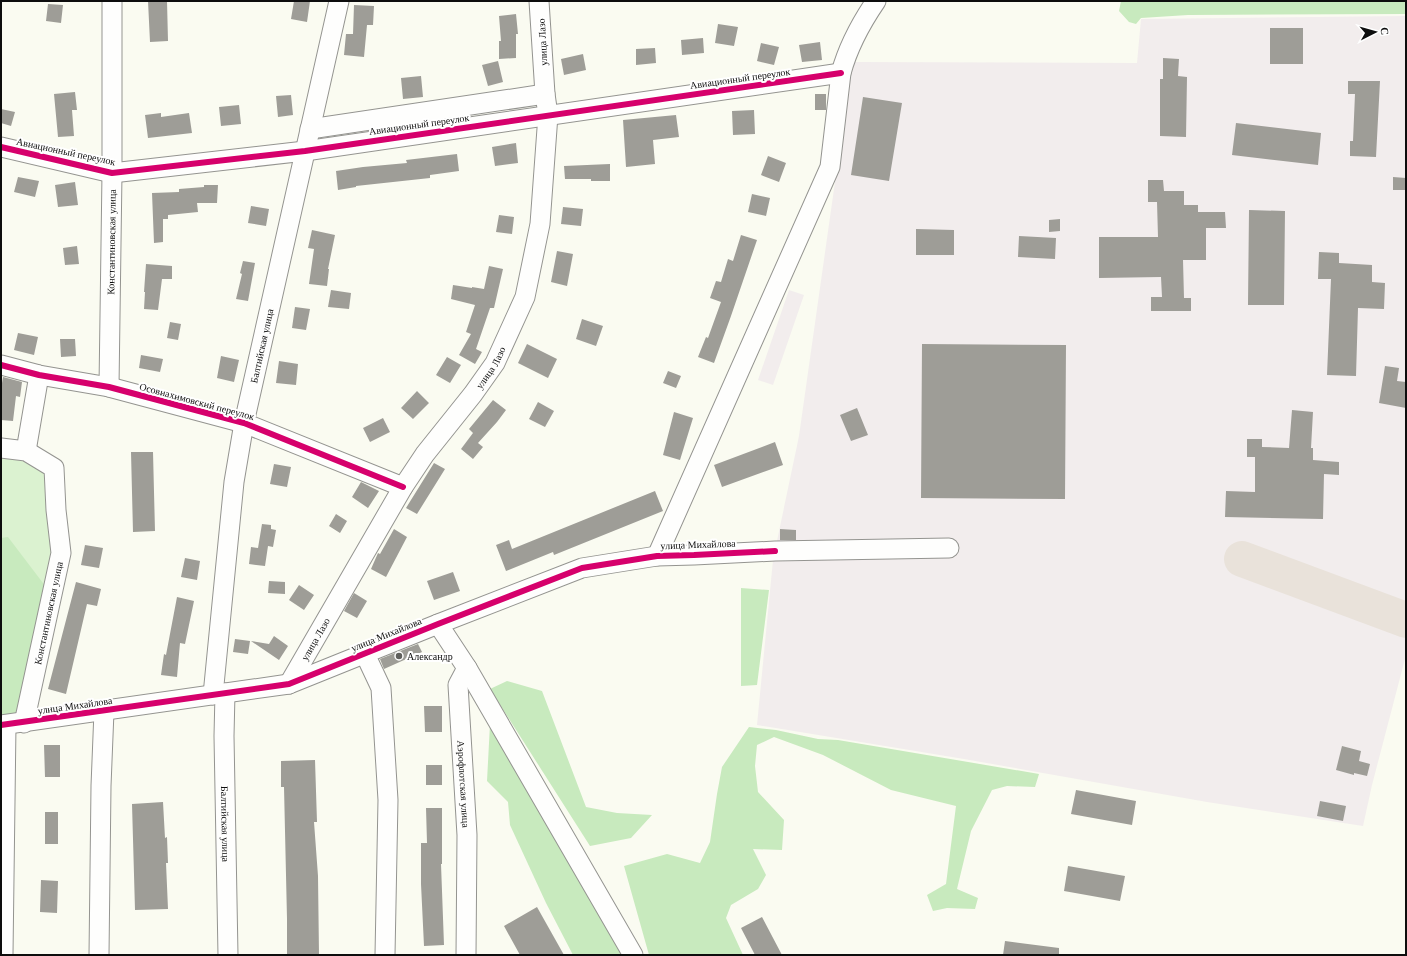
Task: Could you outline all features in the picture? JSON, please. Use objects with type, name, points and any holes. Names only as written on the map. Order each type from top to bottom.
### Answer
[{"type":"street","name":"Константиновская улица","points":[[109,387],[112,173],[112,1]]},
{"type":"street","name":"Балтийская улица","points":[[228,955],[224,736],[219,694],[234,482],[244,422],[339,1]]},
{"type":"street","name":"улица Лазо","points":[[289,684],[403,486],[425,454],[474,394],[495,363],[525,297],[540,224],[548,115],[544,94],[539,1]]},
{"type":"street","points":[[657,556],[830,167],[841,73],[845,59],[861,25],[876,1]]},
{"type":"street","name":"Авиационный переулок","points":[[1,147],[112,173],[305,151],[841,73]]},
{"type":"street","name":"Авиационный переулок","points":[[310,129],[544,94]]},
{"type":"street","name":"Осовиахимовский переулок","points":[[1,365],[39,375],[109,387],[244,422],[403,486]]},
{"type":"street","points":[[1,448],[26,450],[39,375]]},
{"type":"street","name":"Константиновская улица","points":[[3,955],[10,724],[60,553],[54,468],[26,450]]},
{"type":"street","name":"улица Михайлова","points":[[10,724],[289,684],[582,568],[657,556],[694,556],[774,551],[949,548]]},
{"type":"street","points":[[438,624],[467,668],[633,955]]},
{"type":"street","points":[[365,654],[381,688],[382,696],[388,800],[385,955]]},
{"type":"street","name":"Аэрофлотская улица","points":[[466,955],[467,834],[458,685],[467,668]]},
{"type":"street","points":[[99,955],[101,786],[104,711]]},
{"type":"shaded area","points":[[1406,16],[1406,655],[1372,785],[1363,826],[1207,802],[964,759],[757,725],[773,560],[799,436],[852,62],[1137,63],[1141,19]]},
{"type":"shaded area","points":[[789,290],[804,295],[773,385],[758,380]]},
{"type":"green space","points":[[1121,1],[1406,1],[1406,14],[1188,15],[1141,18],[1136,24],[1129,22],[1119,11]]},
{"type":"green space","points":[[1,456],[26,458],[46,471],[53,553],[19,715],[1,716]]},
{"type":"green space","points":[[8,537],[46,587],[19,715],[1,716],[1,538]]},
{"type":"green space","points":[[741,588],[769,590],[757,685],[741,686]]},
{"type":"green space","points":[[507,681],[542,691],[586,807],[617,813],[652,815],[631,838],[590,846],[490,689]]},
{"type":"green space","points":[[490,724],[633,955],[573,955],[546,903],[510,825],[508,802],[487,781]]},
{"type":"green space","points":[[749,727],[776,730],[818,739],[838,740],[1039,774],[1035,787],[1007,786],[992,790],[971,831],[957,889],[978,898],[975,909],[947,908],[933,911],[927,895],[946,884],[956,806],[891,790],[823,755],[774,737],[757,745],[755,766],[758,792],[784,820],[782,850],[753,849],[766,875],[758,889],[731,905],[726,918],[743,955],[649,955],[624,866],[667,854],[700,863],[710,842],[722,767]]},
{"type":"building","points":[[148,1],[167,1],[168,41],[150,42]]},
{"type":"building","points":[[294,1],[310,1],[307,22],[291,19]]},
{"type":"building","points":[[48,4],[63,5],[61,23],[46,21]]},
{"type":"building","points":[[354,5],[374,6],[373,25],[367,25],[364,57],[344,55],[346,34],[353,34]]},
{"type":"building","points":[[516,14],[518,34],[516,34],[516,58],[499,59],[499,41],[501,41],[499,16]]},
{"type":"building","points":[[718,24],[738,27],[734,46],[715,43]]},
{"type":"building","points":[[1270,28],[1303,28],[1303,64],[1270,64]]},
{"type":"building","points":[[703,38],[704,53],[682,55],[681,40]]},
{"type":"building","points":[[820,42],[822,60],[802,62],[799,45]]},
{"type":"building","points":[[761,43],[779,47],[774,65],[757,61]]},
{"type":"building","points":[[655,48],[656,63],[636,65],[636,49]]},
{"type":"building","points":[[583,54],[586,70],[564,75],[561,59]]},
{"type":"building","points":[[1163,58],[1179,59],[1178,76],[1187,77],[1186,137],[1160,136],[1160,79],[1163,79]]},
{"type":"building","points":[[498,61],[503,82],[488,86],[482,65]]},
{"type":"building","points":[[421,76],[423,97],[403,99],[401,78]]},
{"type":"building","points":[[1348,81],[1380,81],[1376,157],[1350,156],[1350,141],[1353,141],[1355,94],[1348,94]]},
{"type":"building","points":[[75,92],[77,110],[72,110],[74,136],[58,137],[54,94]]},
{"type":"building","points":[[815,94],[826,94],[826,110],[815,110]]},
{"type":"building","points":[[291,95],[293,115],[278,117],[276,96]]},
{"type":"building","points":[[863,97],[902,103],[889,181],[851,175]]},
{"type":"building","points":[[239,105],[241,124],[221,126],[219,107]]},
{"type":"building","points":[[1,109],[15,112],[11,126],[1,123]]},
{"type":"building","points":[[754,110],[755,134],[733,135],[732,111]]},
{"type":"building","points":[[161,113],[161,117],[189,113],[192,133],[148,138],[145,115]]},
{"type":"building","points":[[676,115],[679,137],[653,140],[655,164],[626,167],[623,120]]},
{"type":"building","points":[[1236,123],[1321,133],[1318,165],[1232,155]]},
{"type":"building","points":[[516,143],[518,163],[495,166],[492,147]]},
{"type":"building","points":[[457,154],[459,171],[430,175],[430,178],[356,186],[338,190],[336,171],[407,163],[406,160]]},
{"type":"building","points":[[768,156],[786,163],[779,182],[761,175]]},
{"type":"building","points":[[610,164],[610,181],[565,179],[564,166]]},
{"type":"building","points":[[18,177],[39,181],[35,197],[14,192]]},
{"type":"building","points":[[1393,177],[1406,178],[1406,190],[1393,190]]},
{"type":"building","points":[[1148,180],[1163,180],[1164,191],[1184,191],[1184,205],[1198,205],[1198,212],[1225,212],[1226,228],[1206,228],[1206,260],[1183,260],[1184,298],[1191,298],[1191,311],[1151,311],[1151,297],[1162,297],[1161,277],[1099,278],[1099,237],[1158,237],[1157,202],[1148,202]]},
{"type":"building","points":[[75,182],[78,205],[58,207],[55,185]]},
{"type":"building","points":[[204,185],[218,185],[217,203],[197,203],[198,212],[168,215],[168,219],[163,219],[163,242],[154,243],[152,193],[179,192],[179,189],[204,187]]},
{"type":"building","points":[[752,194],[770,198],[766,216],[748,212]]},
{"type":"building","points":[[251,206],[269,209],[266,226],[248,223]]},
{"type":"building","points":[[563,207],[583,209],[581,226],[561,224]]},
{"type":"building","points":[[1249,210],[1285,211],[1284,305],[1248,305]]},
{"type":"building","points":[[499,215],[514,217],[512,234],[496,232]]},
{"type":"building","points":[[1060,219],[1060,231],[1049,232],[1049,220]]},
{"type":"building","points":[[916,229],[954,230],[954,255],[916,255]]},
{"type":"building","points":[[312,230],[335,235],[328,269],[327,286],[309,284],[314,249],[308,248]]},
{"type":"building","points":[[741,235],[757,240],[714,363],[698,357],[706,337],[708,338],[721,302],[710,298],[716,281],[721,282],[728,259],[733,261]]},
{"type":"building","points":[[1019,236],[1056,238],[1055,259],[1018,257]]},
{"type":"building","points":[[77,246],[79,264],[65,265],[63,248]]},
{"type":"building","points":[[557,251],[573,254],[567,286],[551,282]]},
{"type":"building","points":[[1319,252],[1339,253],[1339,263],[1372,265],[1372,282],[1385,283],[1384,309],[1358,308],[1356,376],[1327,375],[1331,279],[1318,279]]},
{"type":"building","points":[[243,261],[255,263],[248,301],[236,299],[242,274],[240,273]]},
{"type":"building","points":[[146,264],[172,266],[172,279],[162,279],[158,310],[144,309]]},
{"type":"building","points":[[489,266],[503,269],[494,308],[490,308],[476,349],[482,352],[475,364],[459,355],[471,334],[466,332],[475,305],[451,299],[453,285],[484,289]]},
{"type":"building","points":[[331,290],[351,293],[349,309],[328,307]]},
{"type":"building","points":[[295,307],[310,309],[306,330],[292,328]]},
{"type":"building","points":[[582,319],[603,326],[596,346],[576,339]]},
{"type":"building","points":[[170,322],[181,324],[178,340],[167,338]]},
{"type":"building","points":[[18,333],[38,337],[34,355],[14,350]]},
{"type":"building","points":[[60,339],[75,339],[76,356],[61,357]]},
{"type":"building","points":[[527,344],[557,359],[548,378],[518,363]]},
{"type":"building","points":[[922,344],[1066,345],[1065,499],[921,498]]},
{"type":"building","points":[[141,355],[163,359],[160,372],[139,368]]},
{"type":"building","points":[[221,356],[239,360],[234,382],[217,378]]},
{"type":"building","points":[[447,357],[461,365],[450,383],[436,375]]},
{"type":"building","points":[[279,361],[298,364],[296,385],[276,383]]},
{"type":"building","points":[[1385,366],[1399,368],[1397,381],[1406,382],[1406,408],[1379,403]]},
{"type":"building","points":[[668,371],[681,376],[676,388],[663,383]]},
{"type":"building","points":[[3,377],[22,382],[20,397],[16,396],[13,421],[1,420],[1,389]]},
{"type":"building","points":[[417,391],[429,403],[413,419],[401,408]]},
{"type":"building","points":[[493,400],[506,410],[478,443],[483,447],[473,459],[461,449],[473,433],[469,429]]},
{"type":"building","points":[[538,402],[554,411],[545,427],[529,419]]},
{"type":"building","points":[[857,408],[868,435],[851,441],[840,415]]},
{"type":"building","points":[[1292,410],[1313,412],[1311,448],[1313,448],[1313,460],[1339,462],[1339,475],[1324,474],[1323,519],[1225,517],[1226,491],[1255,492],[1255,457],[1247,457],[1247,439],[1262,439],[1262,447],[1289,448]]},
{"type":"building","points":[[674,412],[693,418],[680,460],[663,455]]},
{"type":"building","points":[[383,418],[390,432],[370,442],[363,428]]},
{"type":"building","points":[[775,442],[783,465],[722,487],[714,465]]},
{"type":"building","points":[[131,452],[153,452],[155,531],[133,532]]},
{"type":"building","points":[[434,463],[445,469],[417,514],[406,508]]},
{"type":"building","points":[[274,464],[291,467],[287,487],[270,484]]},
{"type":"building","points":[[361,482],[379,491],[368,508],[352,497]]},
{"type":"building","points":[[655,491],[663,511],[554,555],[553,552],[506,571],[496,545],[509,540],[512,549]]},
{"type":"building","points":[[336,514],[347,521],[340,533],[329,526]]},
{"type":"building","points":[[262,524],[271,525],[271,529],[276,530],[273,547],[268,546],[265,566],[249,564],[251,547],[258,548]]},
{"type":"building","points":[[394,529],[407,537],[386,577],[371,569],[378,553],[380,554]]},
{"type":"building","points":[[780,529],[796,530],[796,540],[780,540]]},
{"type":"building","points":[[85,545],[103,548],[99,568],[81,565]]},
{"type":"building","points":[[185,558],[200,561],[197,580],[181,577]]},
{"type":"building","points":[[453,572],[460,591],[434,600],[427,581]]},
{"type":"building","points":[[269,581],[285,582],[285,594],[268,593]]},
{"type":"building","points":[[76,582],[101,589],[97,606],[87,604],[66,694],[48,689]]},
{"type":"building","points":[[299,585],[314,595],[304,610],[289,600]]},
{"type":"building","points":[[354,593],[367,601],[357,618],[344,611]]},
{"type":"building","points":[[177,597],[194,601],[185,644],[180,643],[177,677],[161,675],[164,654],[166,655]]},
{"type":"building","points":[[274,636],[288,646],[279,660],[251,641],[269,644]]},
{"type":"building","points":[[235,639],[250,641],[248,654],[233,652]]},
{"type":"building","name":"Александр","points":[[418,644],[422,652],[384,669],[380,659]]},
{"type":"building","points":[[424,706],[442,706],[442,732],[425,732]]},
{"type":"building","points":[[44,745],[60,745],[60,777],[45,777]]},
{"type":"building","points":[[1342,746],[1361,751],[1359,761],[1370,764],[1367,776],[1354,773],[1354,775],[1336,770]]},
{"type":"building","points":[[315,760],[317,822],[314,822],[318,876],[319,955],[287,955],[284,787],[281,787],[281,761]]},
{"type":"building","points":[[426,765],[442,765],[442,785],[426,785]]},
{"type":"building","points":[[1076,790],[1136,801],[1132,825],[1071,814]]},
{"type":"building","points":[[1320,801],[1346,806],[1343,821],[1317,816]]},
{"type":"building","points":[[163,802],[165,838],[167,837],[168,863],[166,863],[168,909],[135,910],[132,804]]},
{"type":"building","points":[[426,808],[442,808],[441,864],[444,945],[424,946],[421,843],[427,843]]},
{"type":"building","points":[[45,812],[58,812],[58,844],[45,844]]},
{"type":"building","points":[[1068,866],[1125,876],[1120,901],[1064,891]]},
{"type":"building","points":[[41,880],[58,881],[57,913],[40,912]]},
{"type":"building","points":[[537,907],[564,955],[520,955],[504,926]]},
{"type":"building","points":[[762,917],[782,955],[755,955],[741,928]]},
{"type":"building","points":[[1005,941],[1059,948],[1059,955],[1003,955]]},
{"type":"taxiway","points":[[1242,559],[1406,620]]},
{"type":"cycle path","points":[[1,147],[112,173],[305,151],[841,73]]},
{"type":"cycle path","points":[[1,365],[39,375],[109,387],[244,423],[403,487]]},
{"type":"cycle path","points":[[1,725],[289,684],[582,568],[657,556],[775,551]]},
{"type":"place","name":"Александр","points":[[399,656]]}]
